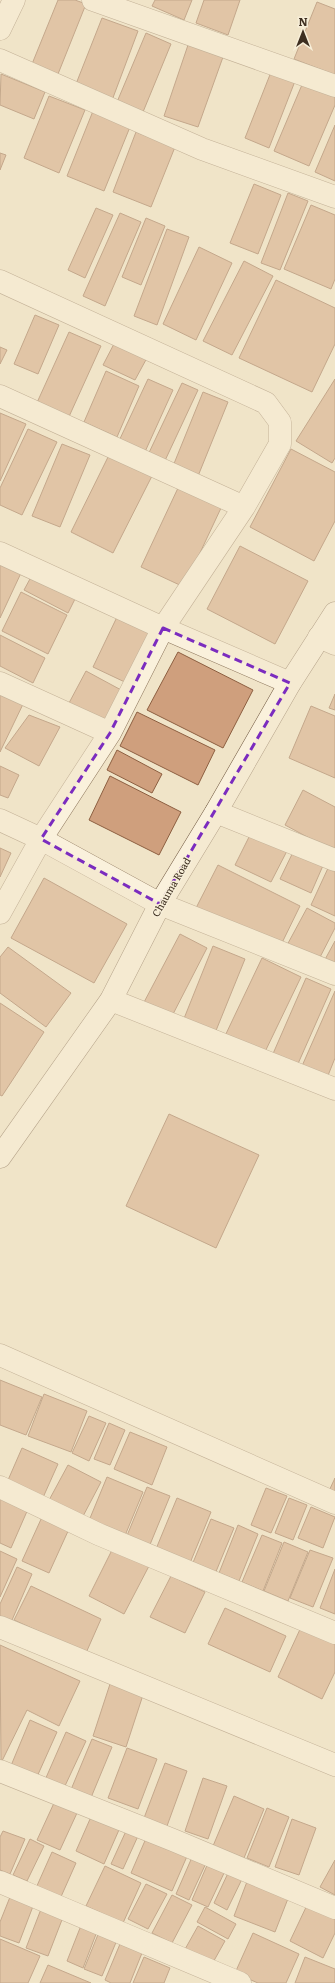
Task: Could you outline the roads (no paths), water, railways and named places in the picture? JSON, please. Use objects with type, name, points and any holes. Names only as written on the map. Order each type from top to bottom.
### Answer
[{"type":"street","points":[[0,29],[14,0]]},
{"type":"street","points":[[93,0],[335,86]]},
{"type":"street","points":[[0,60],[202,149],[335,197]]},
{"type":"street","points":[[0,280],[266,403],[280,422],[280,444],[244,507],[163,628],[110,733],[41,839],[0,913]]},
{"type":"street","points":[[0,396],[244,507]]},
{"type":"street","points":[[0,553],[163,628],[290,683]]},
{"type":"street","name":"Chauma Road","points":[[0,1157],[111,1000],[160,904],[216,812],[290,683],[327,641],[335,613]]},
{"type":"street","points":[[0,683],[110,733]]},
{"type":"street","points":[[216,812],[335,860]]},
{"type":"street","points":[[0,820],[41,839],[160,904],[335,974]]},
{"type":"street","points":[[111,1000],[335,1089]]},
{"type":"street","points":[[0,1355],[335,1503]]},
{"type":"street","points":[[0,1487],[98,1534],[335,1633]]},
{"type":"street","points":[[0,1626],[335,1765]]},
{"type":"street","points":[[0,1771],[173,1840],[335,1908]]},
{"type":"street","points":[[0,1882],[240,1983]]}]
